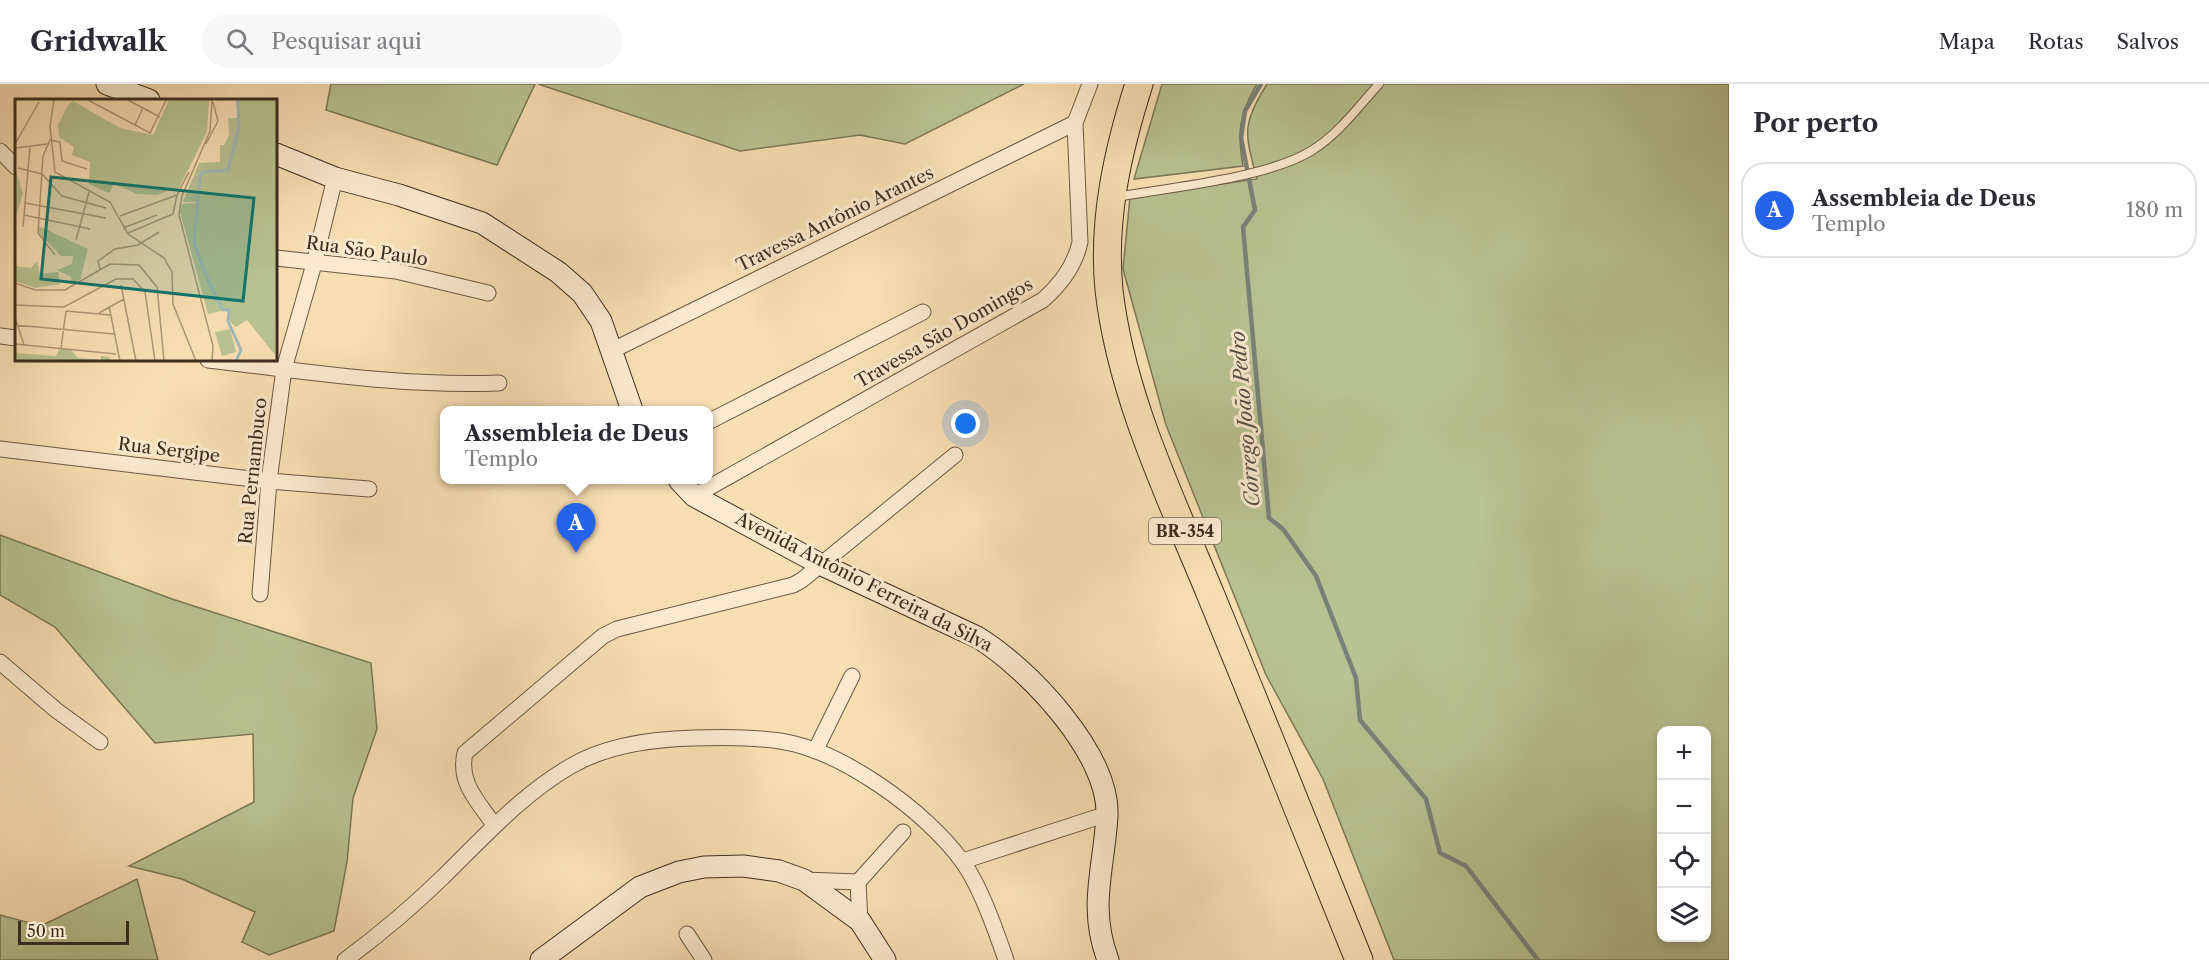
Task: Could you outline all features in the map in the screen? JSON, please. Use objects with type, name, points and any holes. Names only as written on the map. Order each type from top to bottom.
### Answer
[{"type":"highway","name":"BR-354","points":[[1138,84],[1125,129],[1111,197],[1108,238],[1109,290],[1123,360],[1151,449],[1359,960]]},
{"type":"street","points":[[107,84],[146,99]]},
{"type":"street","name":"Travessa São Domingos","points":[[694,496],[1043,300],[1059,286],[1077,256],[1080,242],[1075,123],[1089,84]]},
{"type":"street","name":"Travessa Antônio Arantes","points":[[612,351],[1075,123]]},
{"type":"street","points":[[0,151],[15,166]]},
{"type":"street","points":[[278,155],[335,178],[443,208],[482,223],[558,272],[582,293],[601,321],[630,406]]},
{"type":"street","name":"Rua Pernambuco","points":[[260,594],[269,481],[284,369],[314,264],[335,178]]},
{"type":"street","name":"Rua São Paulo","points":[[278,258],[314,264],[396,271],[488,294]]},
{"type":"street","points":[[713,419],[923,312]]},
{"type":"street","points":[[0,336],[15,338]]},
{"type":"street","points":[[225,362],[443,385],[499,383]]},
{"type":"street","name":"Rua Sergipe","points":[[0,449],[269,481],[369,489]]},
{"type":"street","points":[[494,825],[465,782],[461,767],[465,753],[603,636],[617,629],[780,590],[802,580],[955,455]]},
{"type":"street","name":"Avenida Antônio Ferreira da Silva","points":[[683,484],[694,496],[820,564],[977,637],[1008,658],[1049,700],[1087,748],[1101,780],[1107,814],[1096,897],[1097,921],[1108,960]]},
{"type":"street","points":[[0,662],[56,711],[100,742]]},
{"type":"street","points":[[815,751],[852,676]]},
{"type":"street","points":[[345,960],[384,931],[442,878],[494,825],[572,765],[601,753],[631,745],[667,739],[720,737],[781,741],[815,751],[885,788],[925,821],[963,861],[992,921],[1006,960]]},
{"type":"street","points":[[963,861],[1107,814]]},
{"type":"street","points":[[860,921],[858,882],[903,832]]},
{"type":"street","points":[[541,960],[640,887],[679,872],[705,867],[743,866],[779,871],[804,880],[860,921],[885,960]]},
{"type":"street","points":[[804,880],[858,882]]},
{"type":"street","points":[[687,934],[705,960]]},
{"type":"lane","points":[[1111,197],[1222,179],[1274,166],[1310,152],[1339,131],[1379,84]]},
{"type":"green space","points":[[331,84],[535,84],[497,165],[326,110]]},
{"type":"green space","points":[[538,84],[1024,84],[905,144],[860,135],[740,151]]},
{"type":"green space","points":[[1162,84],[1257,84],[1246,105],[1241,124],[1240,143],[1243,166],[1134,179]]},
{"type":"green space","points":[[1267,84],[1729,84],[1729,960],[1394,960],[1323,779],[1266,675],[1166,425],[1123,269],[1130,197],[1257,179],[1248,140],[1249,120]]},
{"type":"green space","points":[[0,535],[172,599],[371,663],[377,729],[353,798],[347,862],[334,931],[269,955],[242,942],[255,912],[182,879],[129,866],[254,802],[253,734],[155,743],[55,627],[0,595]]},
{"type":"green space","points":[[137,879],[158,960],[0,960],[0,915],[41,926]]},
{"type":"waterway","name":"Córrego João Pedro","points":[[1261,84],[1245,111],[1241,138],[1255,210],[1243,227],[1269,518],[1283,529],[1316,576],[1356,678],[1360,720],[1426,799],[1440,853],[1466,866],[1538,960]]},
{"type":"place","name":"Assembleia de Deus","points":[[576,553]]}]
